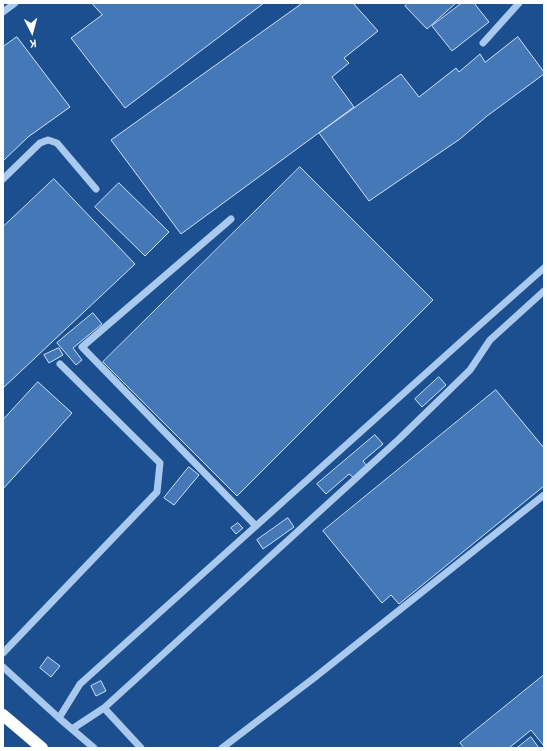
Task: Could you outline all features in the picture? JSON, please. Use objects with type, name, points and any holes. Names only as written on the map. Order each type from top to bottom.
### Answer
[{"type":"highway","points":[[3,715],[42,748]]},
{"type":"street","points":[[483,43],[519,3]]},
{"type":"street","points":[[3,12],[11,4]]},
{"type":"street","points":[[3,179],[40,143],[48,140],[57,143],[96,189]]},
{"type":"street","points":[[230,219],[82,347],[256,526]]},
{"type":"street","points":[[59,718],[80,684],[544,268]]},
{"type":"street","points":[[72,729],[104,708],[399,439],[470,370],[490,340],[544,291]]},
{"type":"street","points":[[3,653],[157,492],[160,463],[60,364]]},
{"type":"street","points":[[222,748],[314,678],[544,495]]},
{"type":"street","points":[[3,668],[94,748]]},
{"type":"street","points":[[104,708],[141,748]]},
{"type":"building","points":[[92,3],[264,3],[125,108],[71,38],[102,15]]},
{"type":"building","points":[[300,3],[353,3],[378,31],[344,58],[349,63],[332,77],[354,107],[181,234],[111,140],[301,4]]},
{"type":"building","points":[[408,3],[456,3],[427,29],[405,6]]},
{"type":"building","points":[[462,3],[474,3],[489,22],[452,51],[432,26]]},
{"type":"building","points":[[17,37],[70,107],[28,137],[3,161],[3,47]]},
{"type":"building","points":[[518,37],[544,74],[487,116],[460,139],[369,201],[319,133],[401,74],[419,97],[456,68],[459,72],[480,54],[485,62]]},
{"type":"building","points":[[300,167],[433,300],[237,496],[103,362]]},
{"type":"building","points":[[54,179],[135,264],[3,388],[3,227]]},
{"type":"building","points":[[119,183],[169,232],[145,256],[95,207]]},
{"type":"building","points":[[93,313],[102,324],[73,348],[82,360],[76,365],[57,343]]},
{"type":"building","points":[[59,348],[63,355],[49,363],[44,355]]},
{"type":"building","points":[[439,377],[446,385],[422,407],[415,399]]},
{"type":"building","points":[[38,382],[72,413],[3,489],[3,420]]},
{"type":"building","points":[[496,390],[544,448],[544,486],[399,604],[391,595],[382,603],[323,531]]},
{"type":"building","points":[[375,435],[383,444],[363,461],[367,466],[354,478],[349,474],[326,494],[317,484]]},
{"type":"building","points":[[189,467],[199,475],[174,505],[164,498]]},
{"type":"building","points":[[288,518],[294,527],[263,549],[257,540]]},
{"type":"building","points":[[238,523],[243,528],[236,534],[231,528]]},
{"type":"building","points":[[48,657],[60,666],[51,677],[40,668]]},
{"type":"building","points":[[544,675],[544,746],[531,730],[509,748],[464,748],[460,743]]},
{"type":"building","points":[[101,681],[106,691],[96,696],[91,686]]},
{"type":"building","points":[[531,737],[539,748],[517,748]]}]
